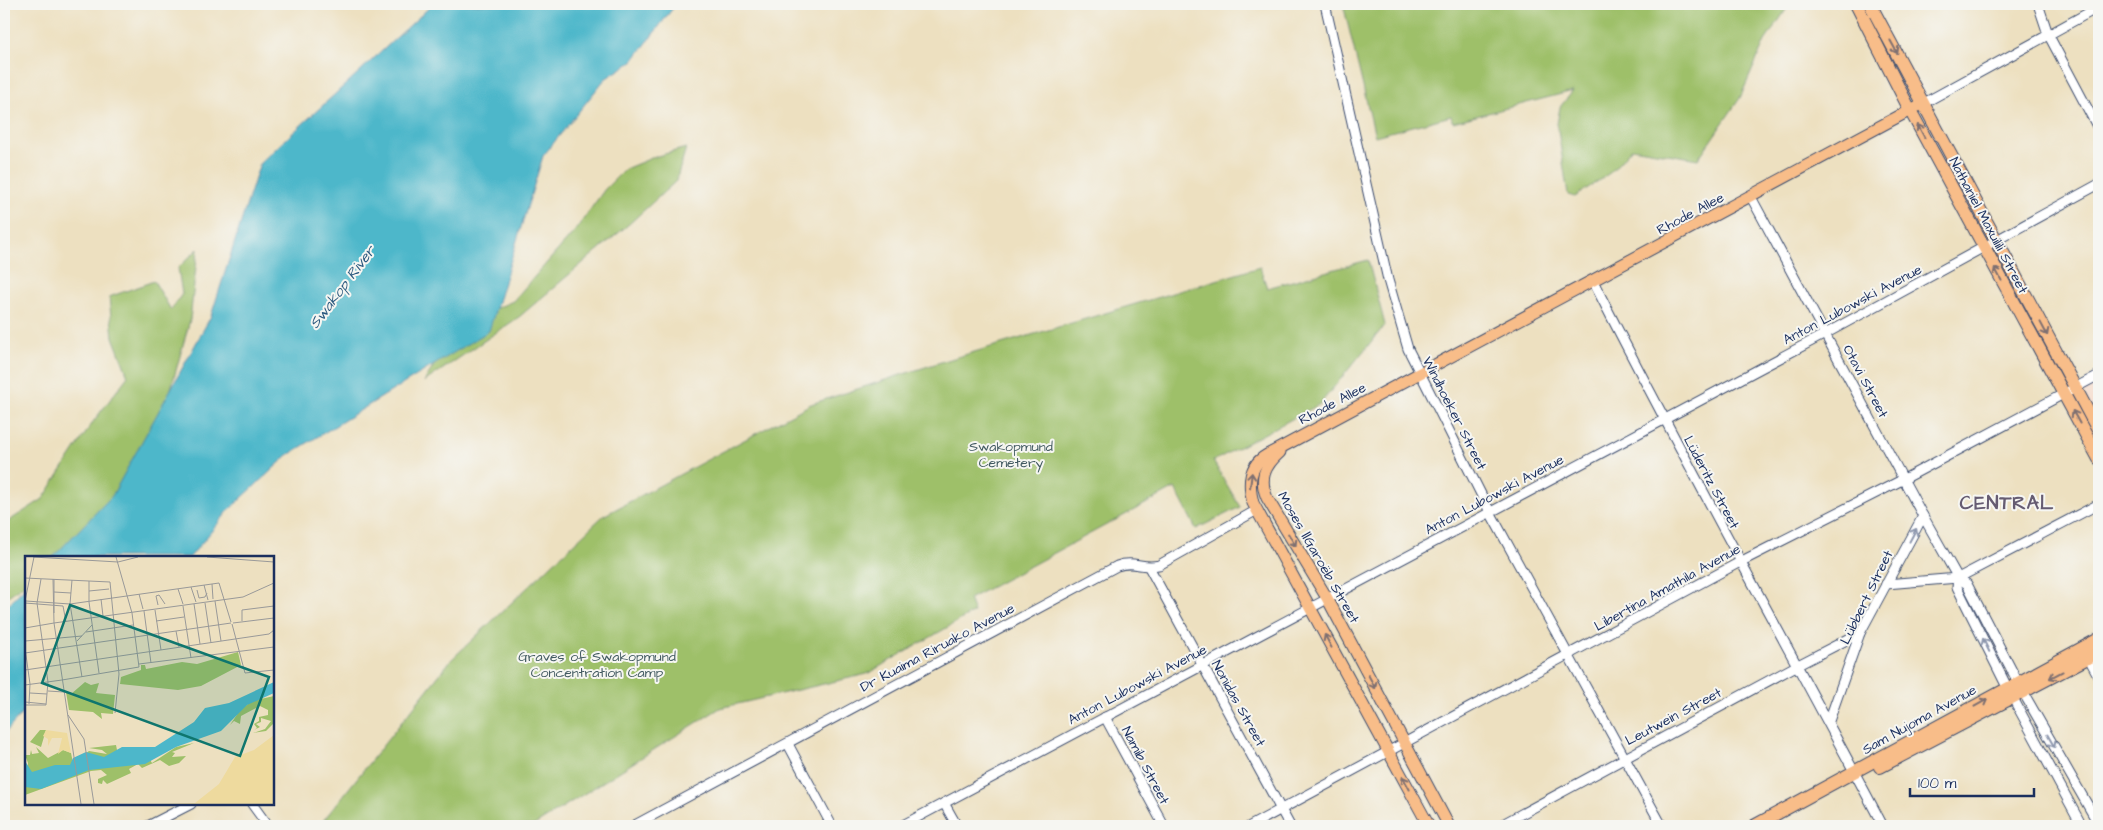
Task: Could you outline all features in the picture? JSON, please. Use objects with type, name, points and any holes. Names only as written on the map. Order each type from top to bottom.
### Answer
[{"type":"highway","name":"Nathaniel Maxuilili Street","points":[[1856,4],[1910,110],[2099,459]]},
{"type":"highway","name":"Nathaniel Maxuilili Street","points":[[1870,4],[2099,432]]},
{"type":"highway","name":"Sam Nujoma Avenue","points":[[1754,826],[2090,653],[2099,639]]},
{"type":"highway","name":"Sam Nujoma Avenue","points":[[1771,826],[1856,775]]},
{"type":"main road","name":"Rhode Allee","points":[[1293,442],[1924,103]]},
{"type":"main road","points":[[1293,442],[1262,458],[1252,471],[1250,485],[1257,510],[1429,826]]},
{"type":"main road","name":"Moses ǁGaroëb Street","points":[[1293,442],[1267,466],[1262,476],[1263,488],[1327,598],[1449,826]]},
{"type":"street","name":"Windhoeker Street","points":[[1325,4],[1388,280],[1408,349],[1418,374],[1568,657],[1662,826]]},
{"type":"street","points":[[2038,4],[2048,34],[2099,130]]},
{"type":"street","name":"Rhode Allee","points":[[1924,103],[2099,8]]},
{"type":"street","name":"Anton Lubowski Avenue","points":[[901,826],[1825,334],[2099,184]]},
{"type":"street","name":"Otavi Street","points":[[1751,197],[1904,479],[1922,516],[1958,578],[1957,587],[2015,690],[2099,825]]},
{"type":"street","name":"Lüderitz Street","points":[[1593,281],[1663,419],[1796,666],[1828,721],[1883,826]]},
{"type":"street","name":"Libertina Amathila Avenue","points":[[1250,826],[1568,657],[1740,562],[1904,479],[2099,374]]},
{"type":"street","points":[[1886,584],[1958,578],[2099,504]]},
{"type":"street","name":"Dr Kuaima Riruako Avenue","points":[[633,826],[1117,566],[1130,562],[1149,567],[1166,563],[1257,510]]},
{"type":"street","name":"Lübbert Street","points":[[1828,721],[1860,633],[1922,516]]},
{"type":"street","name":"Nonidas Street","points":[[1149,567],[1290,826]]},
{"type":"street","name":"Leutwein Street","points":[[1499,826],[1860,633]]},
{"type":"street","points":[[2090,653],[2099,677]]},
{"type":"street","name":"Otavi Street","points":[[2015,690],[2082,826]]},
{"type":"street","name":"Namib Street","points":[[1105,717],[1164,826]]},
{"type":"street","points":[[788,744],[832,826]]},
{"type":"street","points":[[944,803],[957,826]]},
{"type":"street","points":[[148,826],[188,805]]},
{"type":"street","points":[[253,805],[268,826]]},
{"type":"shaded area","points":[[2099,378],[2099,422],[2081,388]]},
{"type":"green space","points":[[1343,4],[1790,4],[1765,41],[1740,98],[1698,159],[1632,148],[1611,172],[1575,197],[1568,195],[1557,124],[1560,107],[1573,91],[1453,122],[1451,116],[1375,136]]},
{"type":"green space","points":[[686,148],[676,181],[629,224],[519,317],[424,382],[446,345],[469,320],[513,301],[574,232],[605,189],[625,169],[654,157]]},
{"type":"green space","points":[[198,249],[190,320],[160,428],[78,547],[64,556],[25,556],[25,584],[4,599],[4,524],[43,499],[93,422],[128,376],[113,337],[109,297],[154,281],[171,310],[182,294],[178,268]]},
{"type":"green space","points":[[1368,260],[1385,325],[1320,404],[1213,461],[1240,507],[1196,529],[1175,488],[969,599],[974,612],[867,674],[720,708],[533,826],[319,826],[451,660],[603,516],[811,404],[944,361],[1260,267],[1267,288]]},
{"type":"water","name":"Swakop River","points":[[433,4],[676,4],[633,61],[605,79],[543,156],[489,331],[288,455],[230,509],[191,556],[54,556],[112,496],[211,316],[260,163]]},
{"type":"water","points":[[25,587],[25,710],[4,734],[4,609]]},
{"type":"district","name":"CENTRAL","points":[[2007,502]]},
{"type":"park label","name":"Swakopmund Cemetery","points":[[1011,454]]},
{"type":"park label","name":"Graves of Swakopmund Concentration Camp","points":[[597,664]]}]
